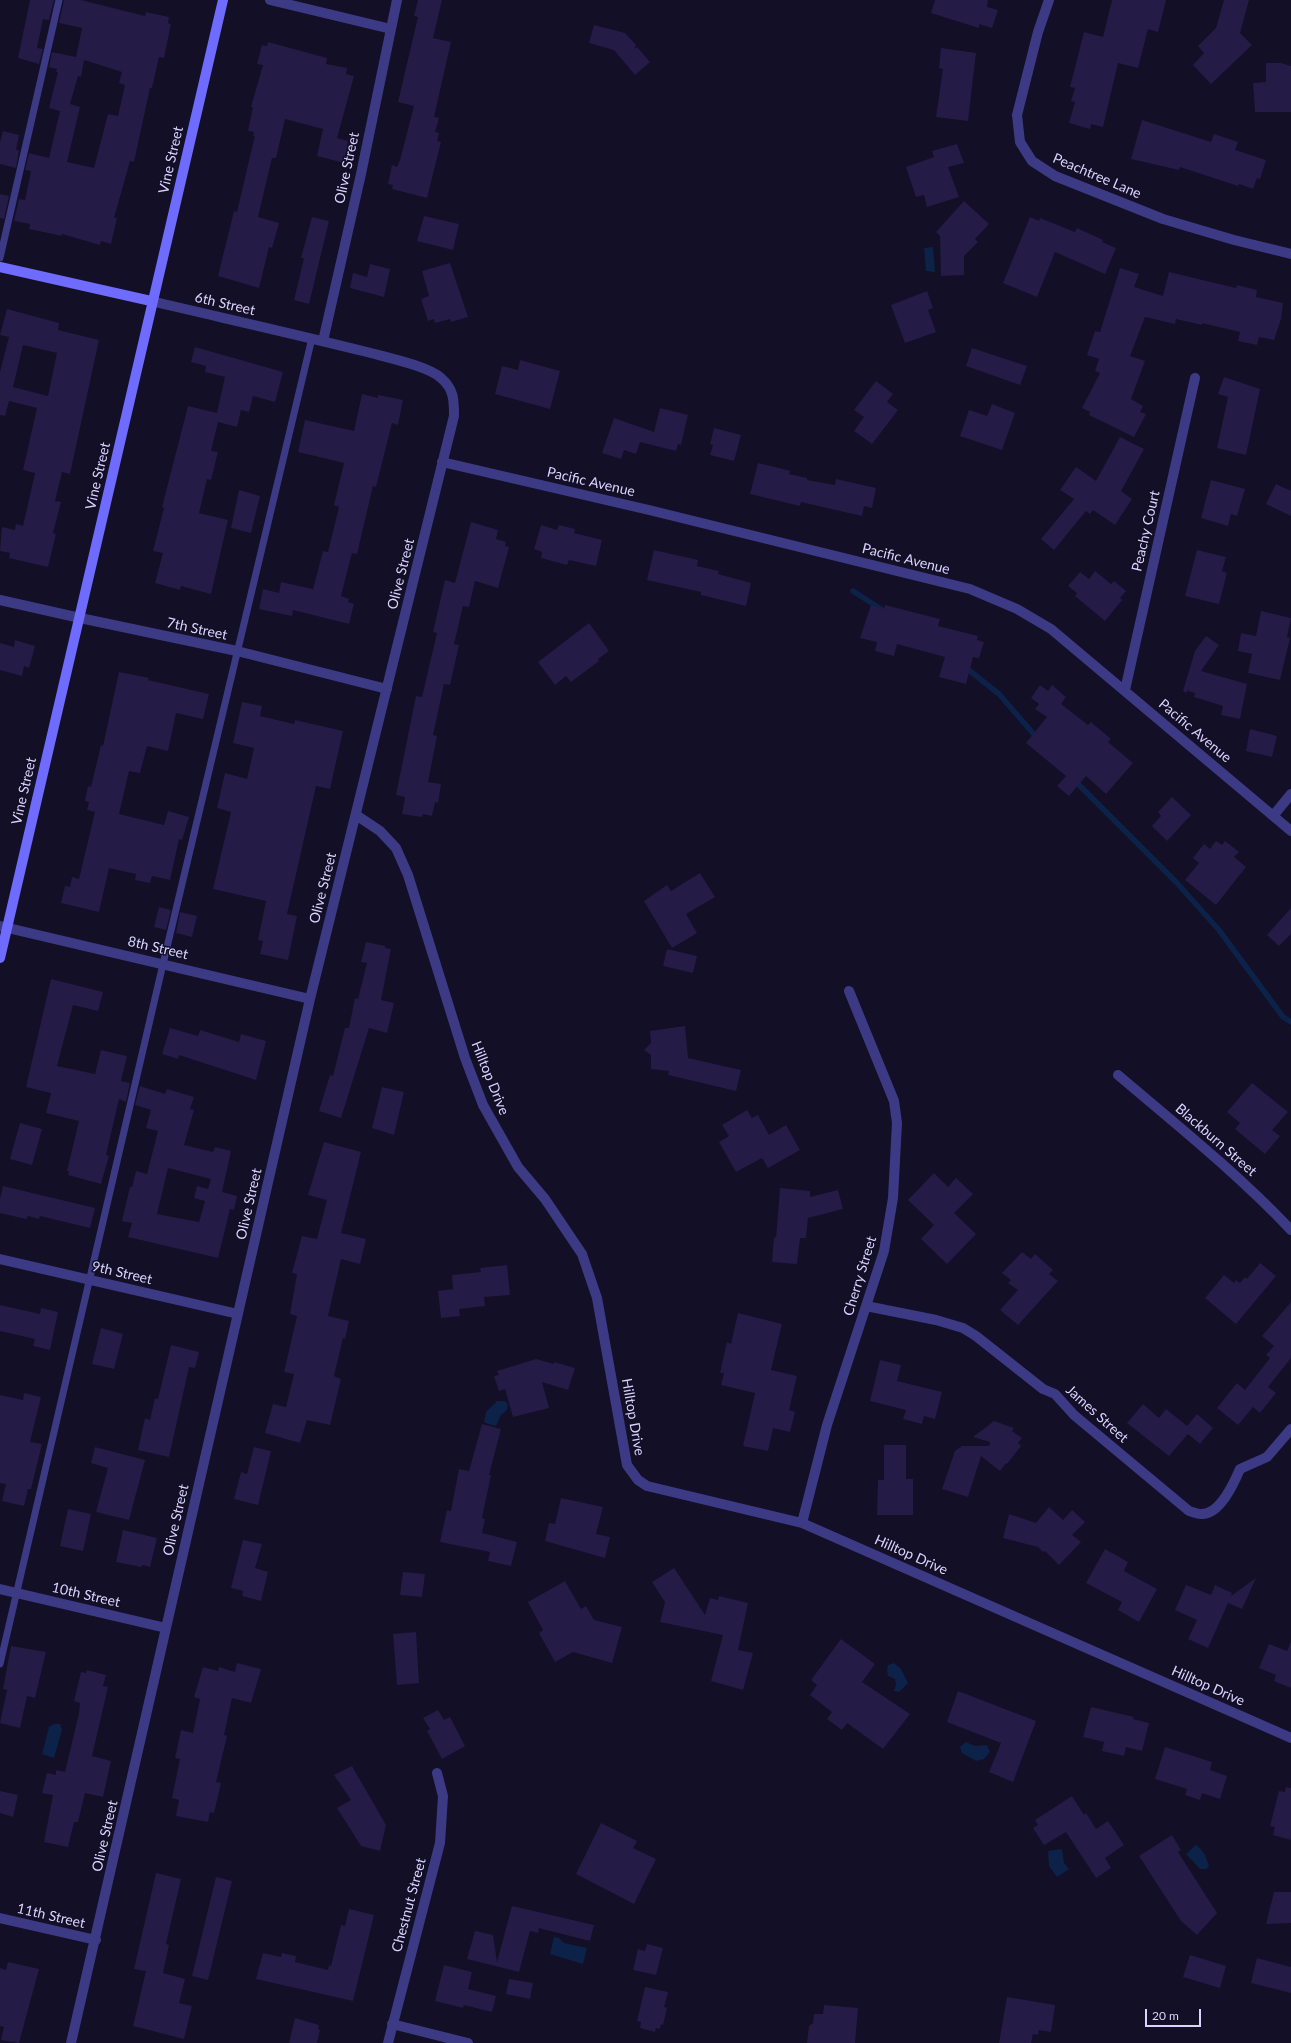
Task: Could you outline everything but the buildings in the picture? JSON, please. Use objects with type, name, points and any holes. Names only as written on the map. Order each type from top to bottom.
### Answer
[{"type":"street","name":"Vine Street","points":[[0,958],[4,927],[80,618],[151,301],[223,0]]},
{"type":"street","points":[[270,0],[390,29]]},
{"type":"street","name":"Olive Street","points":[[323,341],[361,174],[397,0]]},
{"type":"street","name":"Peachtree Lane","points":[[1049,0],[1038,32],[1017,115],[1020,142],[1032,162],[1055,176],[1163,219],[1234,240],[1291,254]]},
{"type":"street","name":"6th Street","points":[[0,267],[312,338],[411,364],[440,377]]},
{"type":"street","name":"Olive Street","points":[[71,2043],[96,1940],[310,999],[454,416],[452,391],[440,377]]},
{"type":"street","name":"Peachy Court","points":[[1125,690],[1195,378]]},
{"type":"street","name":"Pacific Avenue","points":[[442,462],[649,510],[970,589],[1017,609],[1051,629],[1291,831]]},
{"type":"street","name":"7th Street","points":[[0,600],[237,651],[387,689]]},
{"type":"street","points":[[1273,816],[1291,794]]},
{"type":"street","name":"Hilltop Drive","points":[[356,815],[380,831],[396,848],[408,875],[465,1058],[483,1105],[518,1167],[545,1199],[582,1254],[597,1298],[627,1465],[638,1480],[647,1486],[802,1522],[1291,1738]]},
{"type":"street","name":"8th Street","points":[[4,927],[310,999]]},
{"type":"street","name":"Cherry Street","points":[[802,1522],[827,1425],[884,1251],[893,1198],[897,1123],[894,1101],[849,991]]},
{"type":"street","name":"Blackburn Street","points":[[1118,1075],[1236,1175],[1265,1202],[1291,1230]]},
{"type":"street","name":"9th Street","points":[[0,1259],[238,1314]]},
{"type":"street","name":"James Street","points":[[866,1306],[936,1320],[963,1328],[976,1336],[1043,1389],[1055,1394],[1074,1415],[1189,1511],[1201,1514],[1212,1512],[1232,1490],[1240,1469],[1266,1457],[1291,1430]]},
{"type":"street","name":"10th Street","points":[[0,1589],[166,1628]]},
{"type":"street","name":"Chestnut Street","points":[[388,2043],[440,1843],[443,1796],[437,1773]]},
{"type":"street","name":"11th Street","points":[[0,1918],[96,1940]]},
{"type":"street","points":[[392,2024],[468,2043]]},
{"type":"lane","points":[[0,258],[59,0]]},
{"type":"lane","points":[[0,1664],[163,964],[312,338]]},
{"type":"water","points":[[933,247],[935,272],[926,271],[924,248]]},
{"type":"water","points":[[497,1401],[505,1401],[508,1404],[507,1410],[501,1415],[496,1426],[484,1422],[486,1412]]},
{"type":"water","points":[[894,1663],[901,1669],[908,1683],[899,1692],[894,1691],[896,1684],[895,1679],[888,1676],[888,1665]]},
{"type":"water","points":[[54,1724],[60,1724],[62,1730],[54,1758],[42,1754],[49,1727]]},
{"type":"water","points":[[966,1742],[975,1746],[987,1745],[990,1752],[984,1759],[976,1761],[962,1753],[960,1747]]},
{"type":"water","points":[[1196,1845],[1203,1851],[1206,1857],[1209,1866],[1206,1869],[1200,1869],[1186,1854]]},
{"type":"water","points":[[1062,1849],[1064,1863],[1069,1869],[1057,1877],[1049,1866],[1048,1851]]},
{"type":"water","points":[[554,1937],[559,1938],[564,1943],[587,1948],[583,1964],[550,1954]]},
{"type":"waterway","points":[[853,591],[884,611]]},
{"type":"waterway","points":[[965,667],[999,694],[1038,739]]},
{"type":"waterway","points":[[1074,780],[1177,883],[1219,930],[1283,1017],[1291,1022]]}]
